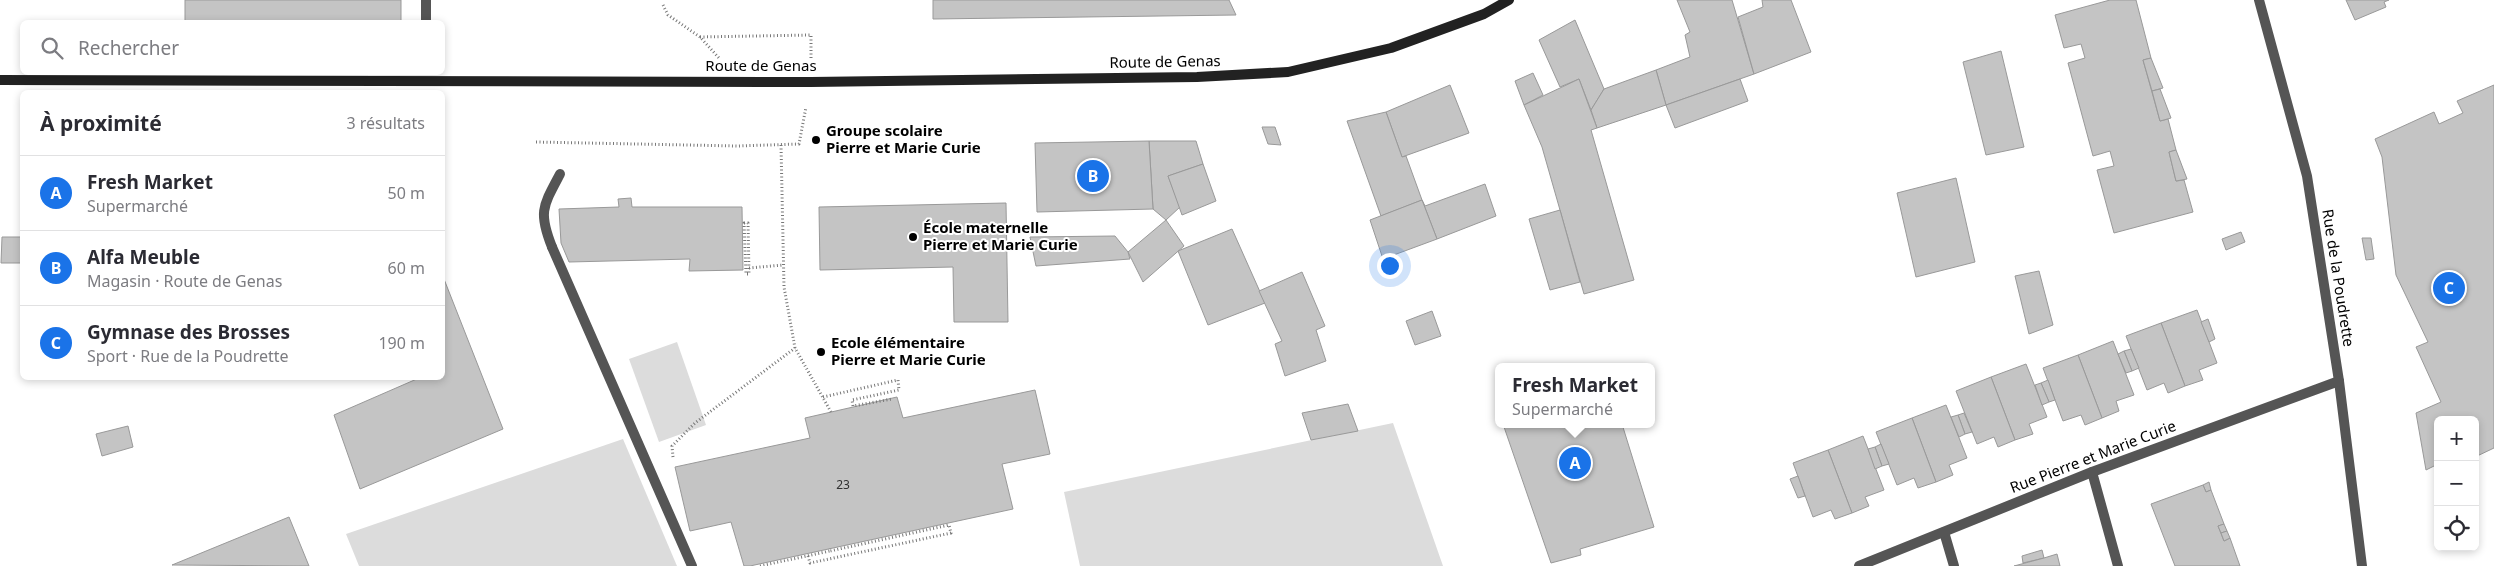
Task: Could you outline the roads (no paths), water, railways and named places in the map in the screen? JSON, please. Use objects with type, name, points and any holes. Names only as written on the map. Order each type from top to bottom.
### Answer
[{"type":"main road","name":"Route de Genas","points":[[0,80],[426,77],[739,81],[1197,77],[1288,72],[1391,48],[1484,14],[1509,0]]},
{"type":"street","points":[[426,0],[426,20]]},
{"type":"street","name":"Rue de la Poudrette","points":[[2259,0],[2307,176],[2339,381],[2362,566]]},
{"type":"street","points":[[560,174],[544,204],[544,226],[692,566]]},
{"type":"street","name":"Rue Pierre et Marie Curie","points":[[1859,566],[2092,472],[2339,381]]},
{"type":"street","points":[[2092,472],[2118,566]]},
{"type":"street","points":[[1944,532],[1954,566]]},
{"type":"place","name":"Groupe scolaire Pierre et Marie Curie","points":[[816,140]]},
{"type":"place","name":"Alfa Meuble","points":[[1093,176]]},
{"type":"place","name":"École maternelle Pierre et Marie Curie","points":[[913,237]]},
{"type":"place","name":"Gymnase des Brosses","points":[[2449,288]]},
{"type":"place","name":"Ecole élémentaire Pierre et Marie Curie","points":[[821,352]]},
{"type":"place","name":"Fresh Market","points":[[1575,463]]}]
